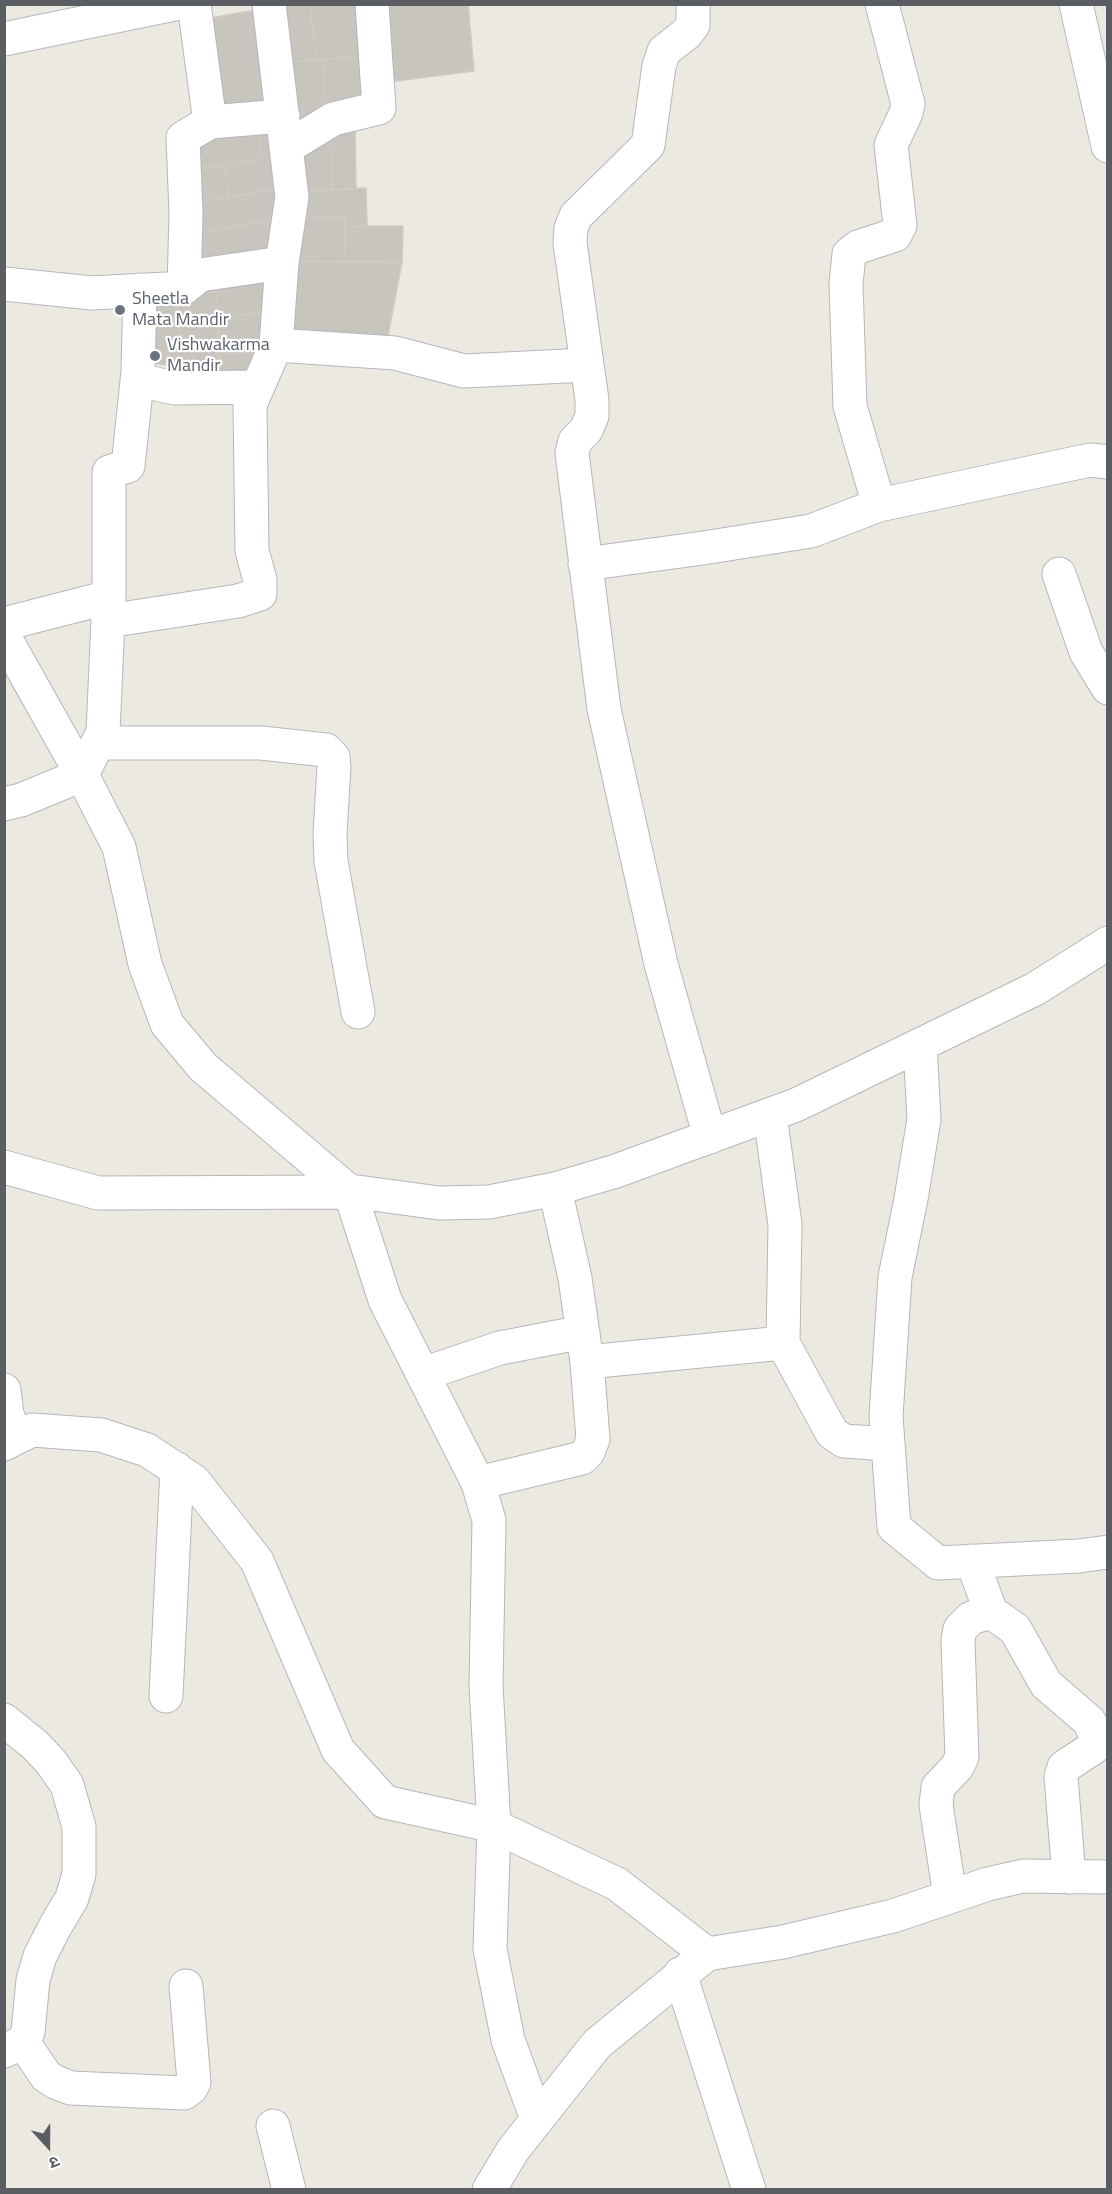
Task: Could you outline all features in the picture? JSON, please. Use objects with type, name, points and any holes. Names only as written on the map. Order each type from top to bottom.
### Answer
[{"type":"street","points":[[4,39],[174,4]]},
{"type":"street","points":[[194,4],[210,122]]},
{"type":"street","points":[[4,624],[108,609],[238,602],[260,594],[260,580],[252,551],[250,405],[276,345],[282,262],[292,197],[268,4]]},
{"type":"street","points":[[184,288],[186,213],[183,138],[210,122],[284,132],[379,108],[372,4]]},
{"type":"street","points":[[693,4],[693,25],[686,34],[664,51],[659,66],[648,145],[576,216],[571,228],[570,243],[592,417],[586,430],[575,441],[572,453],[604,709],[661,964],[710,1137]]},
{"type":"street","points":[[879,505],[850,406],[846,284],[849,254],[858,247],[896,235],[900,225],[891,145],[908,104],[882,4]]},
{"type":"street","points":[[1076,4],[1107,146]]},
{"type":"street","points":[[4,284],[92,293],[184,288],[200,275],[282,262]]},
{"type":"street","points":[[4,804],[21,800],[82,775],[104,732],[109,472],[128,466],[137,380],[140,290]]},
{"type":"street","points":[[276,345],[395,353],[464,371],[587,365]]},
{"type":"street","points":[[137,380],[175,388],[257,387]]},
{"type":"street","points":[[585,564],[703,549],[811,531],[879,505],[1090,460],[1107,462]]},
{"type":"street","points":[[1059,574],[1086,652],[1107,688]]},
{"type":"street","points":[[4,636],[82,775],[119,847],[145,964],[167,1024],[203,1067],[350,1192],[386,1300],[478,1483],[489,1520],[486,1686],[494,1826],[490,1949],[508,2040],[537,2119]]},
{"type":"street","points":[[98,743],[261,743],[327,750],[333,758],[334,767],[330,833],[331,861],[358,1012]]},
{"type":"street","points":[[4,1167],[98,1193],[350,1192],[449,1203],[489,1202],[555,1189],[616,1171],[796,1105],[1035,989],[1107,943]]},
{"type":"street","points":[[920,1045],[924,1119],[895,1277],[886,1416],[894,1527],[938,1563],[1079,1556],[1107,1552]]},
{"type":"street","points":[[770,1115],[785,1224],[783,1343],[832,1434],[844,1441],[888,1444]]},
{"type":"street","points":[[478,1483],[582,1458],[588,1452],[593,1439],[585,1347],[575,1278],[555,1189]]},
{"type":"street","points":[[423,1374],[500,1348],[783,1343]]},
{"type":"street","points":[[4,1390],[10,1441],[32,1430],[101,1435],[147,1449],[194,1481],[257,1561],[338,1750],[385,1802],[494,1826],[617,1884],[707,1954]]},
{"type":"street","points":[[166,1696],[177,1469]]},
{"type":"street","points":[[972,1561],[991,1612],[1015,1629],[1046,1684],[1089,1721],[1096,1736],[1093,1748],[1064,1767],[1061,1777],[1069,1877]]},
{"type":"street","points":[[950,1896],[936,1805],[938,1787],[957,1767],[962,1757],[958,1641],[960,1629],[971,1618],[991,1612]]},
{"type":"street","points":[[4,1719],[51,1762],[67,1785],[79,1827],[79,1874],[72,1898],[40,1956],[33,1980],[28,2032],[14,2046],[46,2076],[71,2088],[184,2093],[191,2088],[194,2082],[186,1986]]},
{"type":"street","points":[[489,2190],[513,2150],[597,2044],[707,1954],[783,1942],[893,1916],[988,1884],[1023,1876],[1107,1877]]},
{"type":"street","points":[[680,1974],[748,2190]]},
{"type":"street","points":[[273,2126],[289,2190]]},
{"type":"building","points":[[281,4],[310,4],[316,60],[281,62]]},
{"type":"building","points":[[310,4],[369,4],[371,55],[316,60]]},
{"type":"building","points":[[375,4],[468,4],[474,71],[380,83]]},
{"type":"building","points":[[262,9],[275,107],[217,115],[204,19]]},
{"type":"building","points":[[371,55],[376,106],[327,119],[323,60]]},
{"type":"building","points":[[323,60],[327,119],[294,138],[281,62]]},
{"type":"building","points":[[278,121],[283,188],[228,197],[225,165],[262,159],[259,123]]},
{"type":"building","points":[[259,123],[262,159],[194,170],[202,134]]},
{"type":"building","points":[[355,127],[356,189],[332,190],[330,130]]},
{"type":"building","points":[[330,130],[332,190],[301,191],[304,146]]},
{"type":"building","points":[[225,165],[228,197],[194,203],[194,170]]},
{"type":"building","points":[[283,188],[286,217],[193,234],[194,203]]},
{"type":"building","points":[[366,188],[367,226],[345,227],[345,218],[300,218],[301,191]]},
{"type":"building","points":[[286,217],[268,258],[195,270],[193,234]]},
{"type":"building","points":[[300,218],[345,218],[344,262],[289,261]]},
{"type":"building","points":[[403,226],[402,262],[344,262],[345,227]]},
{"type":"building","points":[[289,261],[402,262],[387,341],[286,338]]},
{"type":"building","points":[[275,269],[274,313],[218,316],[217,292],[204,293],[203,278]]},
{"type":"building","points":[[217,292],[218,351],[181,351],[177,294]]},
{"type":"building","points":[[177,294],[181,351],[141,349],[144,296]]},
{"type":"building","points":[[274,313],[241,384],[221,383],[218,316]]},
{"type":"building","points":[[141,349],[168,350],[168,365],[141,362]]},
{"type":"building","points":[[168,350],[194,351],[196,385],[170,384]]},
{"type":"building","points":[[194,351],[218,351],[221,383],[196,385]]},
{"type":"place","name":"Sheetla Mata Mandir","points":[[120,310]]},
{"type":"place","name":"Vishwakarma Mandir","points":[[155,356]]}]
